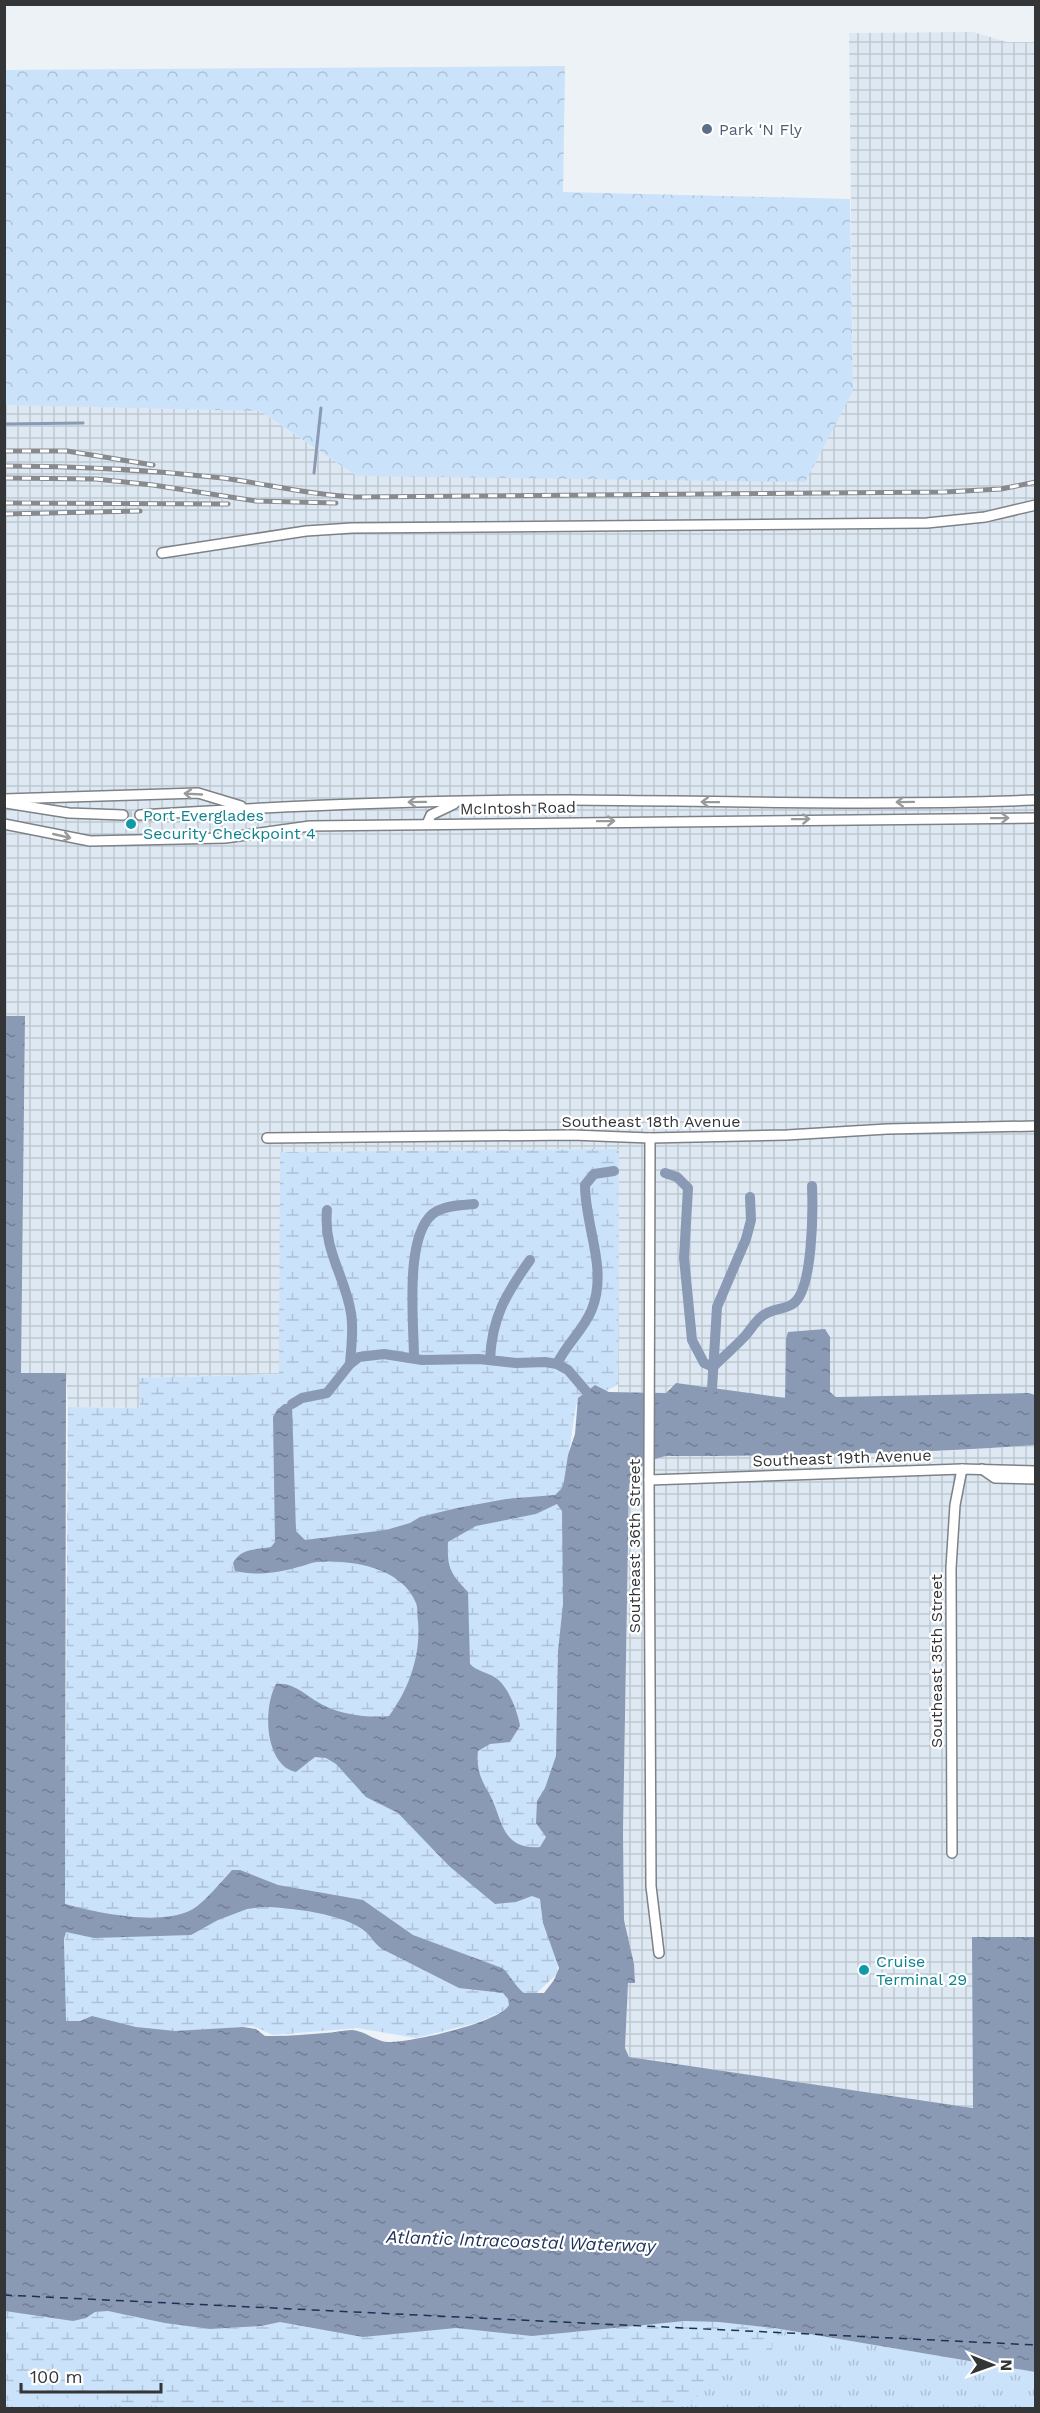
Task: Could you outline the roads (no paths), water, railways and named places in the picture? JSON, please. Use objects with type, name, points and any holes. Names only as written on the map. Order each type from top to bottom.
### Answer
[{"type":"street","points":[[162,553],[295,532],[340,529],[927,523],[985,517],[1035,506]]},
{"type":"street","name":"McIntosh Road","points":[[4,801],[198,793],[249,808]]},
{"type":"street","name":"McIntosh Road","points":[[140,815],[314,804],[568,800],[766,803],[1035,800]]},
{"type":"street","name":"McIntosh Road","points":[[4,801],[69,813],[123,815]]},
{"type":"street","points":[[428,824],[431,814],[459,802]]},
{"type":"street","name":"McIntosh Road","points":[[4,824],[90,841],[225,838],[310,826],[1035,818]]},
{"type":"street","name":"Southeast 18th Avenue","points":[[267,1138],[572,1135],[650,1138],[1035,1126]]},
{"type":"street","name":"Southeast 36th Street","points":[[650,1138],[651,1886],[659,1953]]},
{"type":"street","name":"Southeast 19th Avenue","points":[[649,1480],[962,1469],[1035,1470]]},
{"type":"street","name":"Southeast 35th Street","points":[[952,1853],[951,1568],[955,1505],[962,1469]]},
{"type":"street","points":[[982,1469],[995,1478],[1035,1479]]},
{"type":"water","name":"Atlantic Intracoastal Waterway","points":[[5,1016],[25,1016],[21,1373],[66,1373],[65,1904],[132,1917],[168,1917],[196,1907],[232,1870],[240,1870],[278,1885],[363,1900],[413,1935],[502,1968],[524,1993],[544,1993],[554,1980],[559,1968],[543,1923],[540,1899],[532,1896],[516,1902],[495,1904],[449,1866],[398,1813],[366,1797],[336,1764],[326,1758],[315,1757],[296,1772],[285,1767],[272,1747],[268,1720],[269,1706],[276,1684],[289,1685],[323,1705],[339,1711],[373,1717],[389,1716],[408,1683],[418,1646],[417,1605],[409,1591],[387,1573],[359,1564],[329,1561],[266,1573],[235,1571],[233,1563],[244,1552],[271,1547],[275,1542],[273,1417],[284,1404],[292,1404],[296,1531],[305,1540],[386,1530],[410,1523],[420,1517],[506,1499],[555,1495],[562,1488],[564,1481],[568,1455],[575,1434],[578,1398],[595,1385],[609,1392],[666,1393],[676,1383],[785,1398],[788,1332],[825,1329],[830,1337],[830,1392],[836,1397],[1029,1393],[1035,1395],[1035,1445],[850,1454],[666,1456],[647,1462],[639,1469],[629,1485],[623,1832],[624,1920],[634,1964],[635,1983],[628,1983],[625,2048],[629,2057],[973,2108],[972,1937],[1035,1937],[1035,2372],[774,2328],[719,2322],[685,2321],[532,2336],[456,2328],[363,2337],[280,2322],[261,2326],[210,2329],[165,2323],[108,2311],[95,2312],[86,2318],[73,2321],[5,2311]],"holes":[[[557,1504],[562,1511],[563,1604],[558,1651],[556,1756],[545,1788],[537,1801],[536,1823],[546,1837],[540,1847],[527,1847],[518,1844],[505,1831],[480,1774],[478,1751],[490,1744],[510,1742],[520,1726],[515,1707],[505,1687],[496,1678],[470,1664],[468,1592],[451,1570],[448,1542],[476,1526],[536,1514]],[[262,1907],[301,1910],[345,1921],[366,1932],[382,1949],[459,1988],[503,1993],[509,2005],[502,2012],[472,2025],[414,2039],[387,2042],[352,2030],[265,2036],[256,2029],[243,2027],[175,2031],[136,2027],[92,2016],[80,2021],[66,2021],[64,1939],[66,1932],[94,1938],[191,1935],[218,1920],[247,1909]]]},
{"type":"waterway","points":[[314,473],[321,408]]},
{"type":"waterway","points":[[4,424],[83,423]]},
{"type":"waterway","points":[[557,1364],[589,1317],[596,1294],[597,1263],[585,1185],[594,1174],[614,1171]]},
{"type":"waterway","points":[[665,1173],[677,1177],[688,1188],[684,1258],[692,1340],[704,1363],[713,1367],[761,1317],[791,1305],[800,1295],[805,1282],[810,1248],[812,1186]]},
{"type":"waterway","points":[[712,1389],[717,1307],[746,1239],[751,1220],[750,1197]]},
{"type":"waterway","points":[[414,1358],[412,1301],[415,1256],[419,1237],[426,1221],[437,1211],[450,1206],[474,1204]]},
{"type":"waterway","points":[[327,1210],[328,1238],[351,1313],[350,1364]]},
{"type":"waterway","points":[[490,1359],[497,1318],[514,1284],[530,1260]]},
{"type":"waterway","points":[[292,1404],[302,1398],[327,1393],[350,1364],[359,1357],[384,1354],[422,1360],[479,1359],[557,1364],[568,1370],[586,1391]]},
{"type":"tunnel","points":[[123,815],[140,815]]},
{"type":"railway","points":[[4,451],[67,451],[153,465]]},
{"type":"railway","points":[[4,466],[169,473],[223,478],[305,492],[354,497],[945,492],[1001,489],[1036,482]]},
{"type":"railway","points":[[4,478],[96,479],[153,485],[256,501],[336,503]]},
{"type":"railway","points":[[4,503],[228,504]]},
{"type":"railway","points":[[4,514],[140,511]]},
{"type":"place","name":"Park 'N Fly","points":[[707,129]]},
{"type":"place","name":"Port Everglades Security Checkpoint 4","points":[[131,824]]},
{"type":"place","name":"Cruise Terminal 29","points":[[864,1970]]}]
